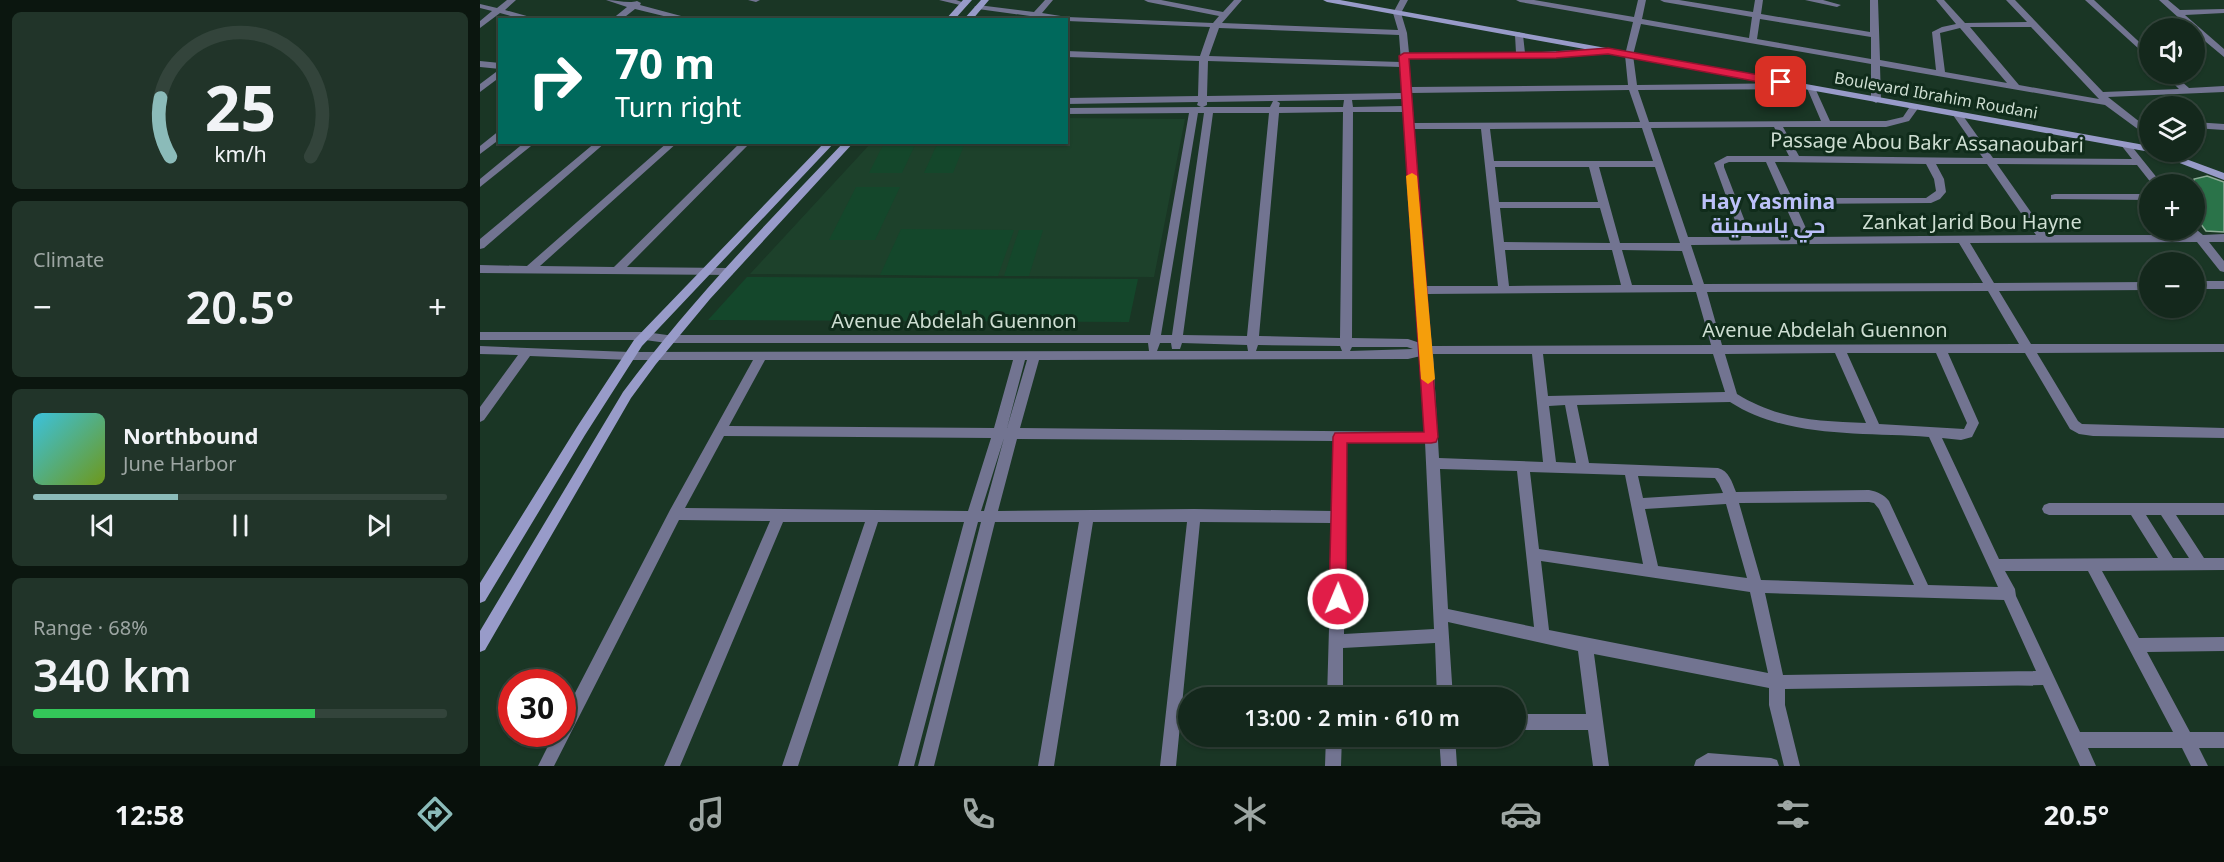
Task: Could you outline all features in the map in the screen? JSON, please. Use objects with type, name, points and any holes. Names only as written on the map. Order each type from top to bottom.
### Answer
[{"type":"main road","points":[[969,18],[985,0]]},
{"type":"main road","name":"Boulevard Ibrahim Roudani","points":[[1327,0],[2139,147]]},
{"type":"main road","points":[[951,18],[966,2]]},
{"type":"main road","points":[[480,596],[629,356],[645,336],[709,272],[829,144]]},
{"type":"main road","points":[[480,645],[627,394],[654,356],[667,339],[848,144]]},
{"type":"main road","points":[[2191,162],[2224,177]]},
{"type":"main road","points":[[2201,162],[2224,168]]},
{"type":"street","points":[[480,25],[512,0]]},
{"type":"street","points":[[610,0],[684,18]]},
{"type":"street","points":[[618,18],[644,0]]},
{"type":"street","points":[[943,0],[966,2]]},
{"type":"street","points":[[978,7],[1033,18],[1049,0]]},
{"type":"street","points":[[1148,0],[1225,15]]},
{"type":"street","points":[[1176,356],[1201,111],[1204,57],[1215,26],[1238,0]]},
{"type":"street","points":[[1404,0],[1397,13],[1403,33],[1420,290],[1427,350],[1444,687]]},
{"type":"street","points":[[1520,0],[2016,87],[2106,99],[2224,89]]},
{"type":"street","points":[[1642,0],[1629,55],[1633,88],[1686,244],[1732,397]]},
{"type":"street","points":[[1664,0],[1874,35]]},
{"type":"street","points":[[1754,40],[1759,0]]},
{"type":"street","points":[[1809,0],[1837,5]]},
{"type":"street","points":[[1874,0],[1876,100]]},
{"type":"street","points":[[1940,0],[2016,87]]},
{"type":"street","points":[[2010,0],[2106,99],[2139,126]]},
{"type":"street","points":[[2089,0],[2139,47]]},
{"type":"street","points":[[2163,0],[2224,54]]},
{"type":"street","points":[[480,6],[529,18]]},
{"type":"street","points":[[2178,13],[2224,11]]},
{"type":"street","points":[[1068,20],[1403,33]]},
{"type":"street","points":[[1941,73],[1936,32],[1963,26],[2035,25]]},
{"type":"street","points":[[1520,35],[1521,56]]},
{"type":"street","points":[[1068,54],[1405,60],[1608,51]]},
{"type":"street","points":[[480,64],[498,66]]},
{"type":"street","points":[[480,76],[498,76]]},
{"type":"street","points":[[480,89],[498,76]]},
{"type":"street","points":[[2179,84],[2187,91]]},
{"type":"street","points":[[1068,111],[1275,110],[1407,98],[1633,88],[1807,87],[1827,125]]},
{"type":"street","points":[[1251,356],[1276,98]]},
{"type":"street","points":[[1068,101],[1276,98],[1348,104]]},
{"type":"street","points":[[1346,355],[1348,104]]},
{"type":"street","points":[[1408,126],[1894,124],[1906,119],[1914,106]]},
{"type":"street","points":[[1152,356],[1176,224],[1201,111]]},
{"type":"street","points":[[1958,115],[2044,239]]},
{"type":"street","points":[[2128,118],[2139,119]]},
{"type":"street","points":[[1485,125],[1504,290]]},
{"type":"street","points":[[1777,125],[1795,159]]},
{"type":"street","points":[[2205,126],[2224,127]]},
{"type":"street","points":[[480,151],[498,136]]},
{"type":"street","points":[[480,184],[530,144]]},
{"type":"street","points":[[480,245],[600,144]]},
{"type":"street","points":[[529,270],[672,144]]},
{"type":"street","points":[[616,271],[745,144]]},
{"type":"street","points":[[2126,145],[2149,174]]},
{"type":"street","name":"Passage Abou Bakr Assanaoubari","points":[[1748,240],[1719,167],[1719,163],[1727,159],[2139,162]]},
{"type":"street","points":[[1769,159],[1806,240]]},
{"type":"street","points":[[1788,201],[1927,201],[1941,192],[1939,178],[1929,160]]},
{"type":"street","points":[[1488,164],[1657,164]]},
{"type":"street","points":[[1593,164],[1628,289]]},
{"type":"street","points":[[2055,197],[2139,197]]},
{"type":"street","points":[[1493,205],[1604,205]]},
{"type":"street","name":"Zankat Jarid Bou Hayne","points":[[2205,235],[2224,238]]},
{"type":"street","name":"Zankat Jarid Bou Hayne","points":[[1498,246],[1617,247],[1748,240],[2044,239],[2139,236]]},
{"type":"street","points":[[1962,239],[2071,422],[2079,429],[2224,433]]},
{"type":"street","points":[[2202,240],[2224,268]]},
{"type":"street","points":[[480,269],[729,272]]},
{"type":"street","points":[[2205,285],[2224,285]]},
{"type":"street","points":[[1420,290],[2139,286]]},
{"type":"street","name":"Avenue Abdelah Guennon","points":[[480,336],[645,336],[667,339],[1154,341],[1176,339],[1408,344],[1427,350]]},
{"type":"street","points":[[1544,401],[1732,397],[1746,407],[1774,419],[1810,426],[1961,435],[1968,433],[1973,423],[1940,348]]},
{"type":"street","name":"Avenue Abdelah Guennon","points":[[480,351],[629,356],[1251,356],[1408,355],[1427,350],[1537,349],[2224,348]]},
{"type":"street","points":[[1537,349],[1550,466]]},
{"type":"street","points":[[1839,349],[1875,429]]},
{"type":"street","points":[[480,417],[527,351]]},
{"type":"street","points":[[546,766],[675,514],[760,356]]},
{"type":"street","points":[[926,766],[990,515],[1006,434],[1027,356]]},
{"type":"street","points":[[1570,402],[1583,467]]},
{"type":"street","points":[[720,431],[1431,437]]},
{"type":"street","points":[[1933,432],[2088,766]]},
{"type":"street","points":[[906,766],[973,515],[1006,434]]},
{"type":"street","points":[[1335,687],[1340,437]]},
{"type":"street","points":[[1432,463],[1713,471],[1722,477],[1731,498],[1756,586],[1777,682],[1777,705],[1792,766]]},
{"type":"street","points":[[1523,465],[1542,635]]},
{"type":"street","points":[[1630,469],[1652,573]]},
{"type":"street","points":[[1638,504],[1731,498],[1869,496],[1878,498],[1888,512],[1924,591]]},
{"type":"street","points":[[2049,508],[2224,508]]},
{"type":"street","points":[[2135,508],[2169,564]]},
{"type":"street","points":[[2165,509],[2200,564]]},
{"type":"street","points":[[675,514],[873,518],[973,515],[1339,517]]},
{"type":"street","points":[[1046,766],[1087,515]]},
{"type":"street","points":[[1168,766],[1194,515]]},
{"type":"street","points":[[672,766],[779,516]]},
{"type":"street","points":[[790,766],[873,518]]},
{"type":"street","points":[[1533,554],[1652,573],[1756,586],[2010,594]]},
{"type":"street","points":[[1995,565],[2224,564]]},
{"type":"street","points":[[2092,565],[2200,766]]},
{"type":"street","points":[[1440,614],[1777,682],[2048,678]]},
{"type":"street","points":[[1337,640],[1442,636]]},
{"type":"street","points":[[2136,645],[2224,644]]},
{"type":"street","points":[[1585,645],[1601,766]]},
{"type":"street","points":[[926,691],[946,690]]},
{"type":"street","points":[[1526,722],[1595,722]]},
{"type":"street","points":[[2077,740],[2224,740]]},
{"type":"street","points":[[1333,766],[1334,747]]},
{"type":"street","points":[[1448,747],[1449,766]]},
{"type":"street","points":[[1702,766],[1708,761],[1771,766]]},
{"type":"shaded area","points":[[1068,118],[1185,119],[1154,277],[750,274],[870,144],[1068,144]]},
{"type":"shaded area","points":[[884,144],[916,144],[902,173],[869,173]]},
{"type":"shaded area","points":[[937,144],[965,144],[953,173],[924,173]]},
{"type":"shaded area","points":[[856,187],[900,187],[875,240],[829,240]]},
{"type":"shaded area","points":[[901,229],[1014,230],[998,276],[880,275]]},
{"type":"shaded area","points":[[1019,230],[1043,230],[1029,276],[1004,276]]},
{"type":"shaded area","points":[[747,277],[1138,279],[1129,322],[708,320]]},
{"type":"building","points":[[2205,176],[2224,182],[2224,232],[2205,230]]},
{"type":"slow traffic","points":[[1412,176],[1428,379]]},
{"type":"district","name":"Hay Yasmina حي ياسمينة","points":[[1768,213]]},
{"type":"route","points":[[1338,599],[1340,437],[1431,437],[1427,350],[1418,266],[1404,56],[1556,55],[1608,51],[1781,82]]}]
